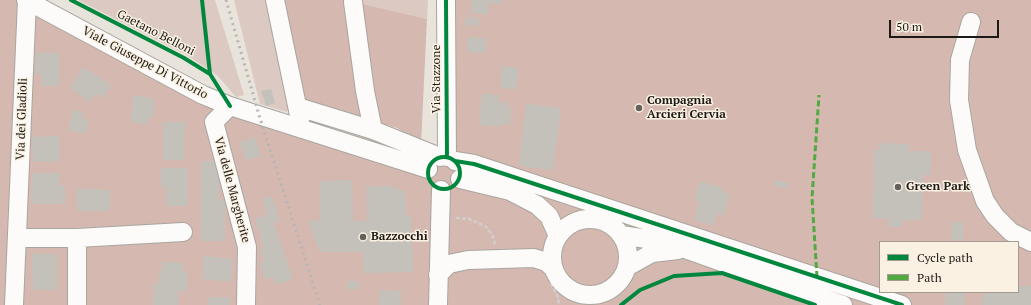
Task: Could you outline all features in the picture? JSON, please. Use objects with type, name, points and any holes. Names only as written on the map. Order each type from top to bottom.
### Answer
[{"type":"street","name":"Viale Giuseppe Di Vittorio","points":[[27,0],[202,95],[230,106],[301,128],[443,161]]},
{"type":"street","name":"Via dei Gladioli","points":[[14,305],[27,0]]},
{"type":"street","points":[[275,0],[298,107],[301,128]]},
{"type":"street","name":"Via Stazzone","points":[[443,161],[446,0]]},
{"type":"street","points":[[353,2],[365,91],[373,130]]},
{"type":"street","points":[[971,22],[960,60],[959,100],[967,150],[985,201],[995,216],[1011,232],[1031,242]]},
{"type":"street","name":"Via delle Margherite","points":[[230,106],[214,122],[247,247],[246,305]]},
{"type":"street","points":[[298,107],[373,130],[443,161],[460,170],[460,179],[452,188],[441,190],[432,184],[428,174],[443,161],[474,164],[902,305]]},
{"type":"street","points":[[460,179],[510,191],[537,205],[549,216],[558,236]]},
{"type":"street","points":[[438,305],[441,190]]},
{"type":"street","points":[[438,275],[449,264],[468,260],[534,258],[546,262],[553,268],[568,296],[578,294],[587,300],[614,288],[622,278],[627,267],[628,256],[626,245],[621,235],[604,222],[549,216]]},
{"type":"street","points":[[553,268],[552,257],[558,236],[565,229],[583,220]]},
{"type":"street","points":[[17,238],[77,238],[183,232]]},
{"type":"street","points":[[621,235],[653,240],[685,249],[843,305]]},
{"type":"street","points":[[76,305],[77,238]]},
{"type":"street","points":[[627,267],[652,253],[685,249]]},
{"type":"street","points":[[812,295],[817,278]]},
{"type":"path","points":[[440,218],[469,219],[485,226],[492,234],[495,246]]},
{"type":"shaded area","points":[[0,0],[32,0],[230,106],[451,158],[447,0],[1031,0],[1031,305],[0,305]]},
{"type":"shaded area","points":[[78,0],[215,0],[244,95],[236,97],[218,76],[187,55]]},
{"type":"shaded area","points":[[234,0],[266,0],[291,105],[287,112],[260,104]]},
{"type":"shaded area","points":[[281,0],[344,0],[363,119],[304,102]]},
{"type":"shaded area","points":[[345,0],[428,0],[427,19],[359,3]]},
{"type":"shaded area","points":[[359,3],[427,19],[421,144],[397,128],[375,122]]},
{"type":"building","points":[[472,0],[502,0],[502,4],[488,3],[488,14],[471,13]]},
{"type":"building","points":[[466,17],[479,19],[479,26],[465,25]]},
{"type":"building","points":[[467,37],[486,38],[486,53],[467,52]]},
{"type":"building","points":[[36,53],[59,53],[59,86],[42,86],[42,74],[35,74]]},
{"type":"building","points":[[502,66],[518,68],[517,89],[500,88]]},
{"type":"building","points":[[83,67],[111,85],[103,98],[96,93],[90,102],[70,88]]},
{"type":"building","points":[[271,89],[275,103],[266,106],[261,91]]},
{"type":"building","points":[[482,93],[499,95],[498,102],[509,103],[508,109],[511,109],[510,125],[479,125]]},
{"type":"building","points":[[133,95],[155,99],[153,118],[148,118],[148,125],[131,122]]},
{"type":"building","points":[[526,104],[561,108],[553,170],[519,166]]},
{"type":"building","points":[[73,110],[83,112],[82,118],[89,120],[85,134],[68,130]]},
{"type":"building","points":[[163,122],[185,122],[184,160],[163,160]]},
{"type":"building","points":[[59,136],[60,161],[33,162],[32,137]]},
{"type":"building","points":[[255,137],[261,156],[246,160],[240,142]]},
{"type":"building","name":"Green Park","points":[[879,143],[909,144],[908,151],[931,151],[931,175],[923,175],[922,220],[902,220],[902,227],[888,227],[888,219],[873,218],[874,149],[879,150]]},
{"type":"building","points":[[201,161],[219,161],[219,200],[225,200],[225,241],[201,241]]},
{"type":"building","points":[[161,168],[188,168],[188,206],[166,206],[166,187],[161,187]]},
{"type":"building","points":[[32,173],[60,173],[59,186],[65,186],[65,204],[31,204]]},
{"type":"building","name":"Bazzocchi","points":[[352,180],[353,221],[367,221],[366,186],[389,186],[405,191],[406,216],[411,216],[413,272],[364,273],[363,252],[320,252],[308,221],[320,220],[320,181]]},
{"type":"building","points":[[775,180],[789,183],[787,189],[774,186]]},
{"type":"building","points":[[700,181],[723,188],[722,192],[730,194],[724,215],[717,213],[713,226],[694,220],[699,202],[694,201]]},
{"type":"building","points":[[77,188],[110,190],[110,211],[77,211]]},
{"type":"building","points":[[272,196],[280,221],[274,223],[293,279],[276,285],[273,277],[265,279],[259,263],[264,261],[260,250],[264,248],[255,219],[268,214],[263,199]]},
{"type":"building","points":[[952,222],[964,223],[963,241],[951,240]]},
{"type":"building","points":[[32,254],[57,254],[57,290],[33,290]]},
{"type":"building","points":[[204,256],[233,259],[231,282],[202,279]]},
{"type":"building","points":[[162,262],[183,263],[183,272],[187,272],[187,291],[179,291],[178,305],[153,305],[154,283],[159,283],[159,270],[162,270]]},
{"type":"building","points":[[347,281],[359,281],[359,289],[347,289]]},
{"type":"building","points":[[1019,286],[1031,286],[1031,305],[982,305],[983,293],[1019,293]]},
{"type":"building","points":[[380,290],[401,291],[401,305],[379,305]]},
{"type":"building","points":[[946,293],[965,293],[964,305],[945,305]]},
{"type":"building","points":[[209,297],[230,297],[230,305],[208,305]]},
{"type":"railway","points":[[226,0],[259,115],[320,305]]},
{"type":"marked path","points":[[817,277],[812,198],[819,95]]},
{"type":"cycle path","name":"Gaetano Belloni","points":[[71,0],[184,58],[210,74]]},
{"type":"cycle path","points":[[202,0],[210,74],[230,106]]},
{"type":"cycle path","points":[[446,0],[447,157]]},
{"type":"cycle path","points":[[441,157],[447,157],[456,161],[460,173],[456,185],[447,189],[441,189],[432,185],[428,176],[428,170],[432,161],[441,157]]},
{"type":"cycle path","points":[[455,161],[474,164],[902,305]]},
{"type":"cycle path","points":[[621,305],[640,290],[674,276],[722,273],[815,305]]},
{"type":"place","name":"Compagnia Arcieri Cervia","points":[[639,108]]},
{"type":"place","name":"Green Park","points":[[898,187]]},
{"type":"place","name":"Bazzocchi","points":[[363,237]]}]
